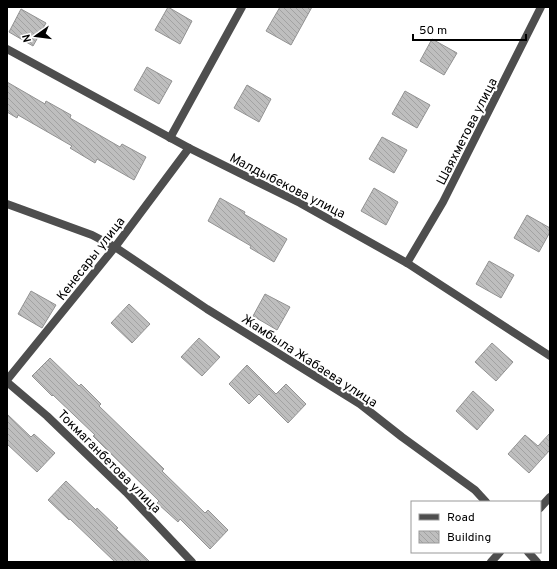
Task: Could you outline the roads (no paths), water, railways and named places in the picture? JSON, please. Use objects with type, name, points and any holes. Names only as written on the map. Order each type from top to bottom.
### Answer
[{"type":"street","points":[[170,138],[242,7]]},
{"type":"street","name":"Шаяхметова улица","points":[[407,263],[443,202],[541,7]]},
{"type":"street","name":"Малдыбекова улица","points":[[7,49],[189,148],[300,203],[407,263],[550,356]]},
{"type":"street","name":"Кенесары улица","points":[[7,381],[115,247],[189,148]]},
{"type":"street","name":"Жамбыла Жабаева улица","points":[[7,204],[92,235],[115,247],[206,309],[360,404],[402,437],[475,490],[485,501]]},
{"type":"street","name":"Токмаганбетова улица","points":[[7,381],[47,416],[126,492],[192,562]]},
{"type":"street","points":[[541,507],[550,497]]},
{"type":"street","points":[[492,562],[499,553]]},
{"type":"street","points":[[529,553],[537,562]]}]
